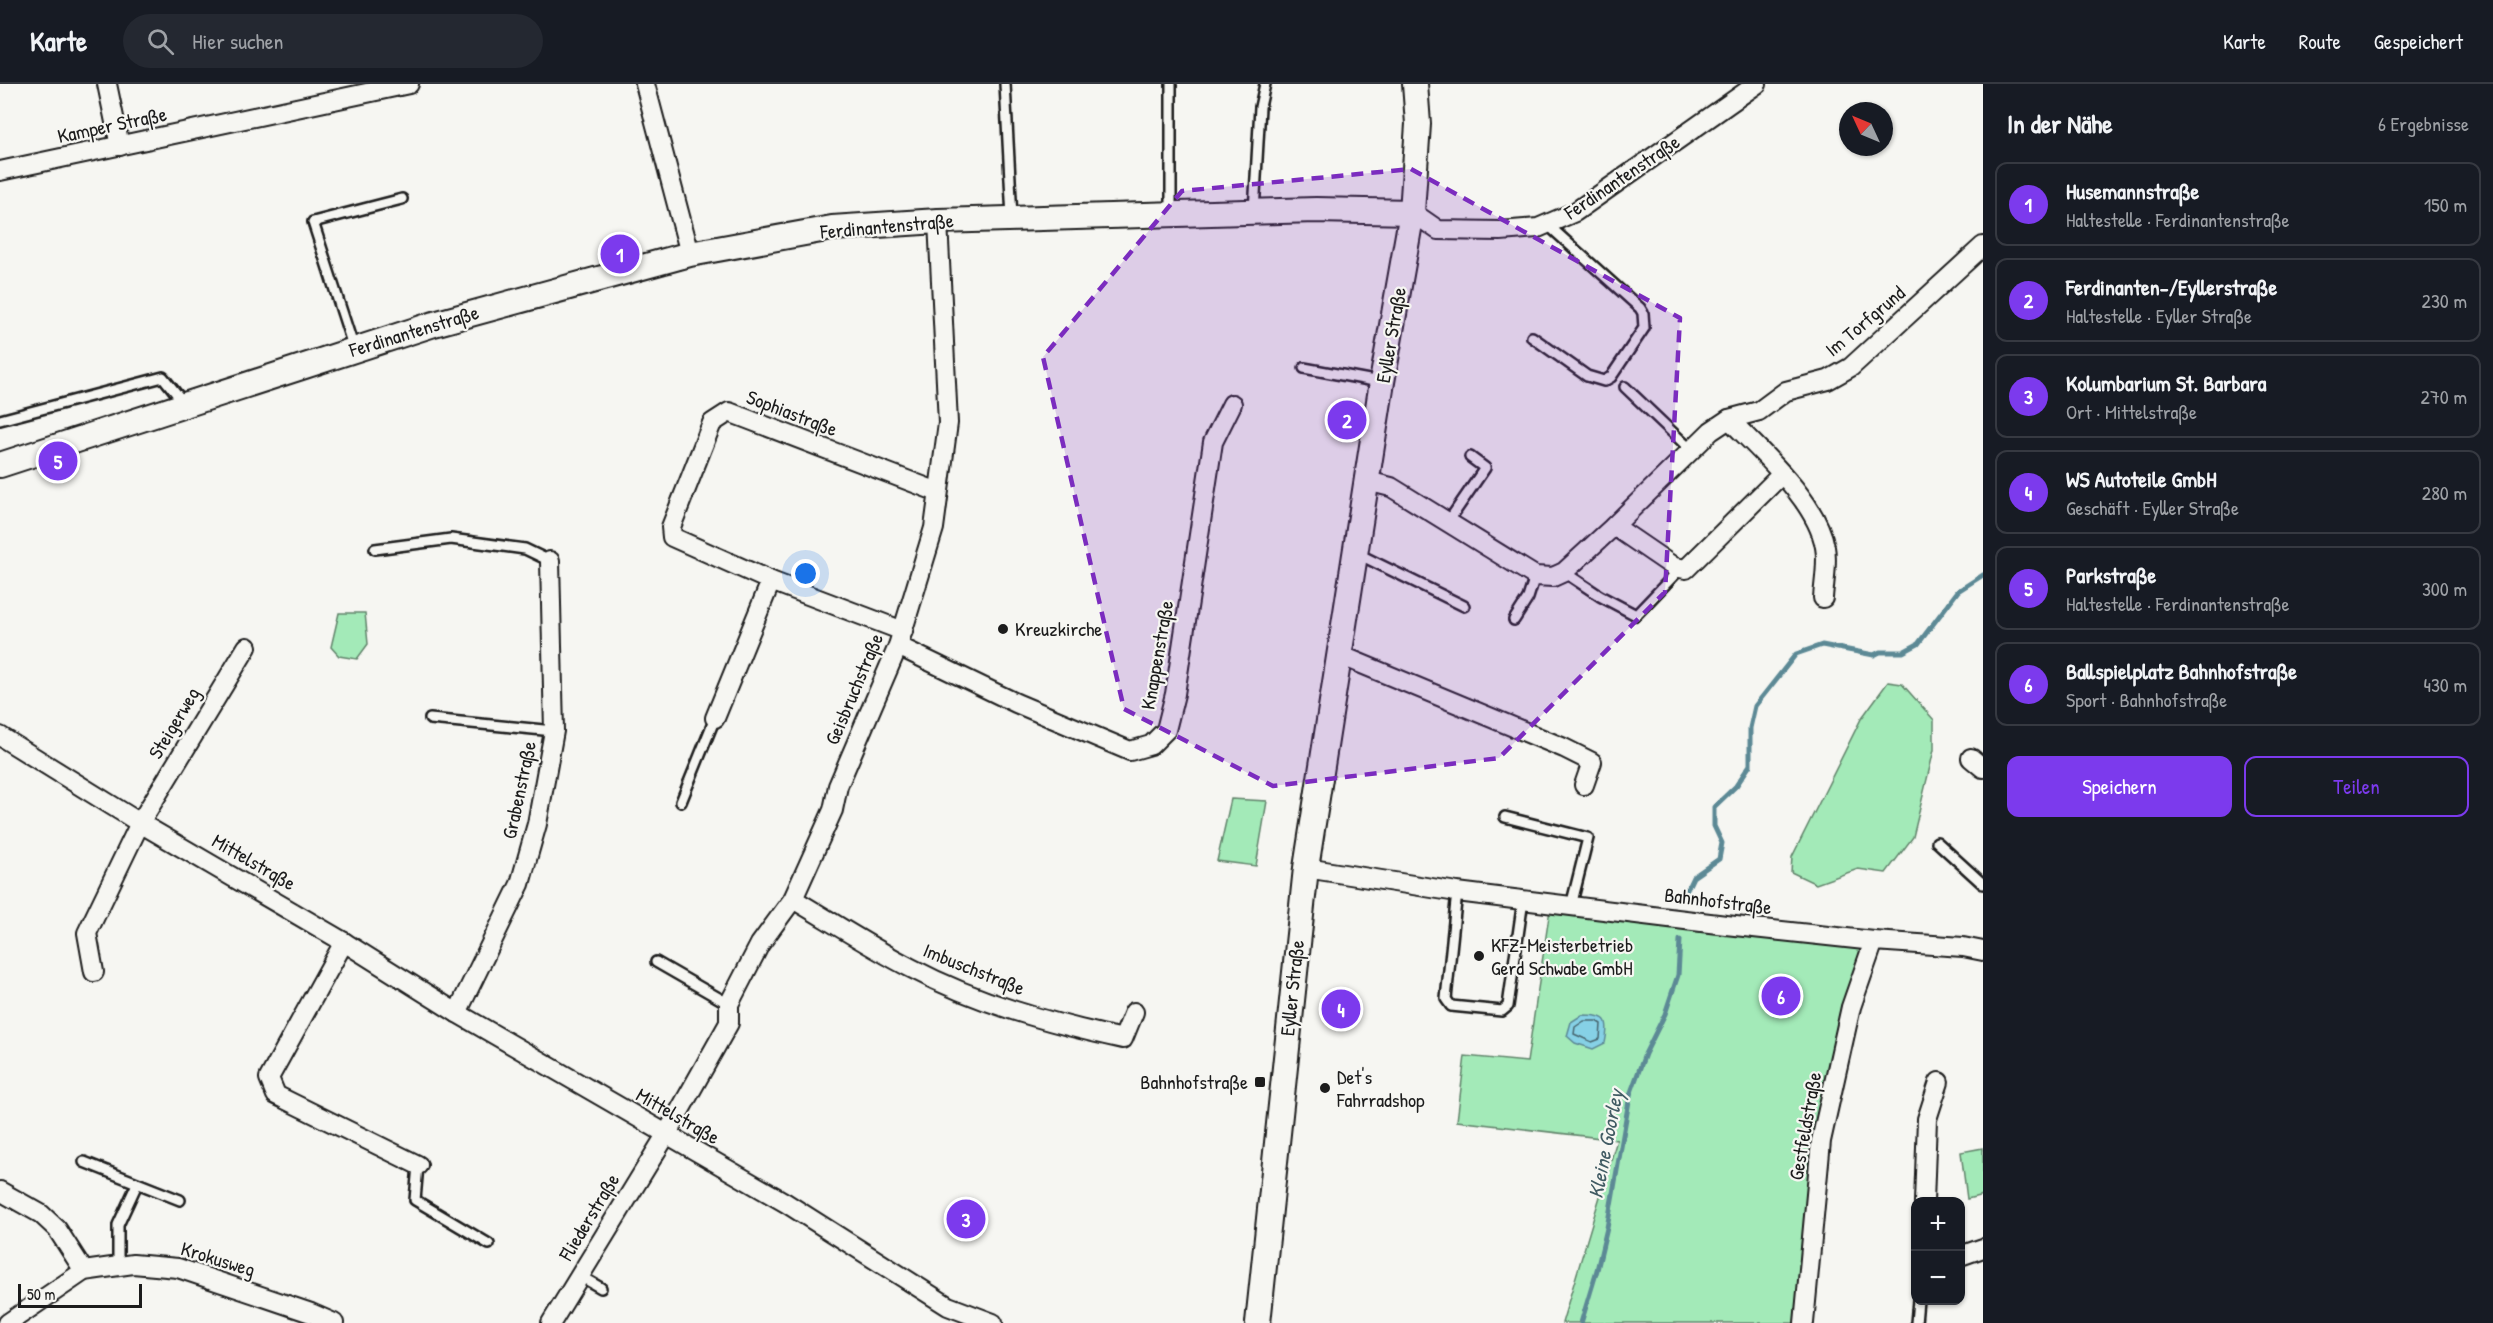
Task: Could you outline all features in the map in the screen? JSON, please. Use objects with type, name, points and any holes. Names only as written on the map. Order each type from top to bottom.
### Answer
[{"type":"street","points":[[108,84],[120,146]]},
{"type":"street","name":"Kamper Straße","points":[[0,171],[376,88],[409,84]]},
{"type":"street","points":[[645,84],[690,254]]},
{"type":"street","name":"Eyller Straße","points":[[1258,1323],[1306,868],[1382,382],[1412,212],[1418,124],[1415,84]]},
{"type":"street","name":"Ferdinantenstraße","points":[[0,465],[184,403],[445,321],[690,254],[832,228],[1012,218],[1339,210],[1412,212],[1438,230],[1500,231],[1548,225],[1575,212],[1757,84]]},
{"type":"street","name":"Geisbruchstraße","points":[[666,1135],[729,1023],[729,1004],[760,944],[793,898],[833,810],[838,786],[900,638],[934,528],[948,423],[938,221]]},
{"type":"street","name":"Im Torfgrund","points":[[1564,572],[1711,431],[1729,419],[1759,411],[1786,391],[1828,380],[1851,367],[1983,246]]},
{"type":"street","name":"Knappenstraße","points":[[900,638],[1016,704],[1130,751],[1151,745],[1166,730],[1175,694],[1213,442],[1232,404]]},
{"type":"street","name":"Sophiastraße","points":[[900,638],[672,537],[671,527],[712,423],[729,412],[938,492]]},
{"type":"street","points":[[1729,419],[1809,506],[1825,547],[1823,598]]},
{"type":"street","points":[[1614,526],[1674,567],[1686,568],[1782,474]]},
{"type":"street","points":[[1367,481],[1391,486],[1535,576],[1553,578],[1564,572]]},
{"type":"street","name":"Grabenstraße","points":[[457,1013],[520,884],[537,824],[554,731],[550,561]]},
{"type":"street","points":[[715,718],[771,581]]},
{"type":"street","name":"Steigerweg","points":[[140,823],[247,647]]},
{"type":"street","points":[[1340,656],[1564,748],[1592,762],[1584,785]]},
{"type":"street","name":"Mittelstraße","points":[[0,736],[140,823],[344,942],[457,1013],[786,1203],[948,1306],[993,1323]]},
{"type":"street","points":[[94,972],[87,933],[140,823]]},
{"type":"street","name":"Bahnhofstraße","points":[[1306,868],[1457,892],[1571,906],[1874,941],[1964,947],[1983,951]]},
{"type":"street","name":"Imbuschstraße","points":[[793,898],[911,969],[981,999],[1065,1027],[1123,1039],[1134,1012]]},
{"type":"street","name":"Gestfeldstraße","points":[[1804,1323],[1821,1141],[1851,1006],[1874,941]]},
{"type":"street","points":[[344,942],[269,1078],[276,1095],[418,1165]]},
{"type":"street","points":[[1923,1197],[1927,1119],[1940,1082]]},
{"type":"street","name":"Fliederstraße","points":[[551,1323],[666,1135]]},
{"type":"street","points":[[0,1191],[40,1214],[57,1228],[84,1271]]},
{"type":"street","points":[[1965,1254],[1983,1248]]},
{"type":"street","name":"Krokusweg","points":[[8,1323],[84,1271],[133,1264],[178,1268],[334,1323]]},
{"type":"lane","points":[[1005,84],[1012,218]]},
{"type":"lane","points":[[1171,84],[1171,213]]},
{"type":"lane","points":[[1254,212],[1260,107],[1265,84]]},
{"type":"lane","points":[[354,349],[313,222],[402,199]]},
{"type":"lane","points":[[1532,337],[1587,376],[1604,381],[1611,377],[1644,328],[1640,308],[1548,225]]},
{"type":"lane","points":[[1304,368],[1382,382]]},
{"type":"lane","points":[[0,420],[163,377],[184,403]]},
{"type":"lane","points":[[1625,387],[1691,450]]},
{"type":"lane","points":[[1448,522],[1485,468],[1470,457]]},
{"type":"lane","points":[[375,549],[451,539],[525,549],[550,561]]},
{"type":"lane","points":[[1356,553],[1464,606]]},
{"type":"lane","points":[[1564,572],[1636,615],[1681,568]]},
{"type":"lane","points":[[1514,620],[1528,598],[1535,576]]},
{"type":"lane","points":[[681,802],[715,718]]},
{"type":"lane","points":[[430,719],[554,731]]},
{"type":"lane","points":[[1505,817],[1588,838],[1571,906]]},
{"type":"lane","points":[[1937,842],[1983,884]]},
{"type":"lane","points":[[1457,892],[1446,999],[1451,1006],[1502,1011],[1508,1006],[1523,900]]},
{"type":"lane","points":[[656,962],[729,1004]]},
{"type":"lane","points":[[84,1162],[180,1200]]},
{"type":"lane","points":[[418,1165],[415,1200],[489,1244]]},
{"type":"lane","points":[[118,1266],[118,1225],[137,1184]]},
{"type":"lane","points":[[580,1276],[602,1288]]},
{"type":"lane","points":[[1916,1323],[1918,1305]]},
{"type":"highlighted area","points":[[1411,169],[1680,318],[1665,592],[1499,758],[1273,786],[1124,709],[1043,357],[1182,191]]},
{"type":"green space","points":[[339,613],[365,613],[368,644],[357,659],[339,656],[331,647]]},
{"type":"green space","points":[[1888,682],[1902,684],[1934,720],[1934,750],[1913,837],[1886,873],[1858,869],[1816,884],[1791,872],[1792,857],[1861,719]]},
{"type":"green space","points":[[1231,799],[1267,801],[1256,866],[1217,861]]},
{"type":"green space","points":[[1551,903],[1874,941],[1821,1141],[1804,1323],[1562,1323],[1617,1140],[1457,1121],[1465,1056],[1527,1062]]},
{"type":"green space","points":[[1983,1148],[1983,1195],[1967,1199],[1961,1152]]},
{"type":"water","points":[[1582,1015],[1597,1016],[1605,1020],[1607,1029],[1605,1043],[1593,1049],[1575,1043],[1567,1036],[1571,1022]]},
{"type":"waterway","name":"Kleine Goorley","points":[[1682,900],[1693,877],[1719,859],[1722,843],[1714,826],[1714,807],[1736,786],[1750,765],[1750,728],[1755,706],[1796,654],[1822,645],[1874,655],[1880,652],[1903,652],[1918,644],[1958,591],[1983,575]]},
{"type":"waterway","name":"Kleine Goorley","points":[[1581,1323],[1607,1228],[1630,1095],[1645,1054],[1665,1014],[1678,975],[1680,940]]},
{"type":"place","name":"Husemannstraße","points":[[620,254]]},
{"type":"place","name":"Ferdinanten-/Eyllerstraße","points":[[1347,420]]},
{"type":"place","name":"Parkstraße","points":[[58,461]]},
{"type":"place","name":"Kreuzkirche","points":[[1003,629]]},
{"type":"place","name":"KFZ-Meisterbetrieb Gerd Schwabe GmbH","points":[[1479,956]]},
{"type":"place","name":"Ballspielplatz Bahnhofstraße","points":[[1781,996]]},
{"type":"place","name":"WS Autoteile GmbH","points":[[1341,1009]]},
{"type":"place","name":"Bahnhofstraße","points":[[1260,1082]]},
{"type":"place","name":"Det's Fahrradshop","points":[[1325,1088]]},
{"type":"place","name":"Kolumbarium St. Barbara","points":[[966,1219]]}]
